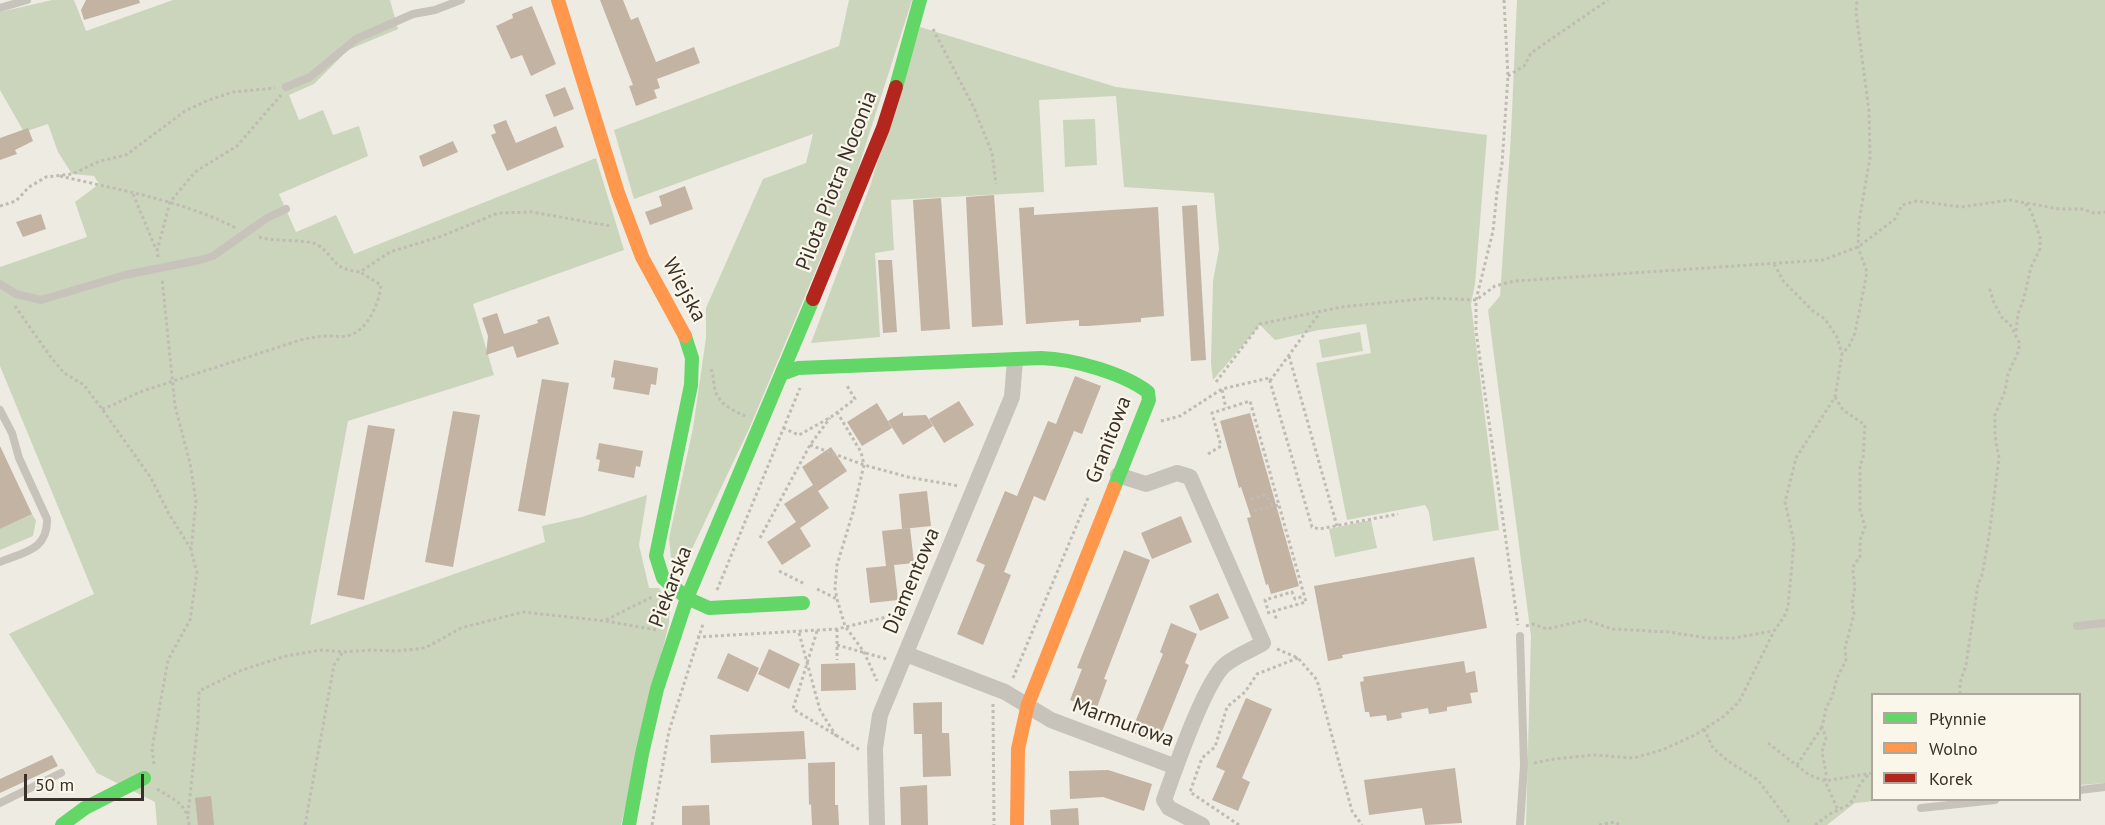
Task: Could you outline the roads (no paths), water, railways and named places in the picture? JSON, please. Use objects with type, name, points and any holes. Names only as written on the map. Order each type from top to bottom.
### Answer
[{"type":"street","name":"Wiejska","points":[[558,0],[618,193],[642,257],[683,332],[692,358],[691,385],[656,556],[663,578],[687,598],[709,608],[803,603]]},
{"type":"street","name":"Pilota Piotra Noconia","points":[[782,374],[883,128],[920,1]]},
{"type":"street","name":"Granitowa","points":[[782,374],[798,369],[1015,360],[1036,357],[1074,360],[1138,384],[1148,392],[1149,400],[1028,704],[1018,750],[1017,825]]},
{"type":"street","name":"Diamentowa","points":[[877,825],[875,748],[880,715],[1012,397],[1015,360]]},
{"type":"street","name":"Piekarska","points":[[629,825],[657,689],[675,633],[687,598],[782,374]]},
{"type":"street","name":"Marmurowa","points":[[906,654],[1005,692],[1051,720],[1176,767],[1211,684],[1225,664],[1263,643],[1190,477],[1177,473],[1146,484],[1118,475]]},
{"type":"street","points":[[1176,767],[1164,800],[1169,808],[1202,825]]},
{"type":"street","points":[[62,825],[85,808],[144,778]]},
{"type":"lane","points":[[0,8],[27,0]]},
{"type":"lane","points":[[286,87],[310,77],[356,39],[413,14],[435,10],[461,0]]},
{"type":"lane","points":[[0,285],[16,294],[41,300],[125,275],[213,256],[267,218],[286,209]]},
{"type":"lane","points":[[0,410],[12,433],[19,458],[43,507],[48,528],[45,538],[38,546],[0,562]]},
{"type":"lane","points":[[2077,626],[2105,623]]},
{"type":"lane","points":[[1520,636],[1524,765],[1520,825]]},
{"type":"lane","points":[[0,803],[61,774]]},
{"type":"lane","points":[[2081,790],[2105,787]]},
{"type":"lane","points":[[1921,808],[1986,801]]}]
